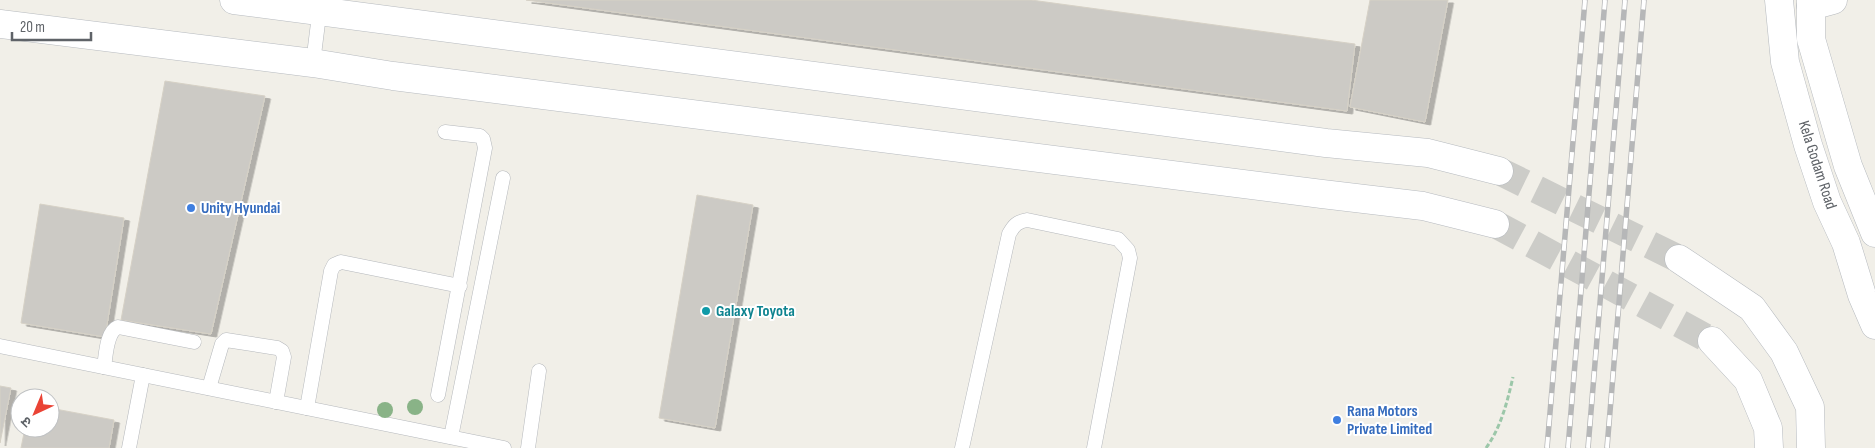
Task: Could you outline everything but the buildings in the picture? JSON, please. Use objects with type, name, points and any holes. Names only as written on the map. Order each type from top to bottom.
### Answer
[{"type":"street","points":[[234,0],[320,5],[401,23],[1296,139],[1428,153],[1500,171]]},
{"type":"street","name":"Kela Godam Road","points":[[1779,0],[1785,62],[1808,145],[1827,202],[1846,243],[1862,295],[1875,325]]},
{"type":"street","name":"Kela Godam Road","points":[[1819,2],[1811,39],[1848,166],[1875,233]]},
{"type":"street","points":[[0,24],[313,63],[393,76],[1423,206],[1495,224]]},
{"type":"street","points":[[1679,259],[1752,308],[1784,352],[1810,407],[1811,448]]},
{"type":"street","points":[[1712,342],[1748,380],[1768,428],[1769,448]]},
{"type":"lane","points":[[313,63],[320,5]]},
{"type":"lane","points":[[438,395],[460,286],[485,143],[480,136],[445,132]]},
{"type":"lane","points":[[452,441],[503,178]]},
{"type":"lane","points":[[962,448],[1009,234],[1013,226],[1019,221],[1027,220],[1118,240],[1128,250],[1130,258],[1094,448]]},
{"type":"lane","points":[[307,408],[331,271],[334,265],[340,262],[460,286]]},
{"type":"lane","points":[[104,367],[110,334],[114,329],[118,328],[194,342]]},
{"type":"lane","points":[[209,388],[222,344],[226,340],[277,348],[282,351],[284,357],[276,402]]},
{"type":"lane","points":[[0,346],[307,408],[452,441],[504,448]]},
{"type":"lane","points":[[528,448],[539,371]]},
{"type":"lane","points":[[129,448],[144,375]]},
{"type":"path","points":[[1486,448],[1494,437],[1504,414],[1513,378]]},
{"type":"tunnel","points":[[1499,171],[1679,259]]},
{"type":"tunnel","points":[[1495,224],[1712,341]]},
{"type":"railway","points":[[1547,448],[1585,0]]},
{"type":"railway","points":[[1568,448],[1605,0]]},
{"type":"railway","points":[[1588,448],[1625,0]]},
{"type":"railway","points":[[1607,448],[1644,0]]},
{"type":"place","name":"Unity Hyundai","points":[[191,208]]},
{"type":"place","name":"Galaxy Toyota","points":[[706,311]]},
{"type":"place","name":"Rana Motors Private Limited","points":[[1337,420]]}]
